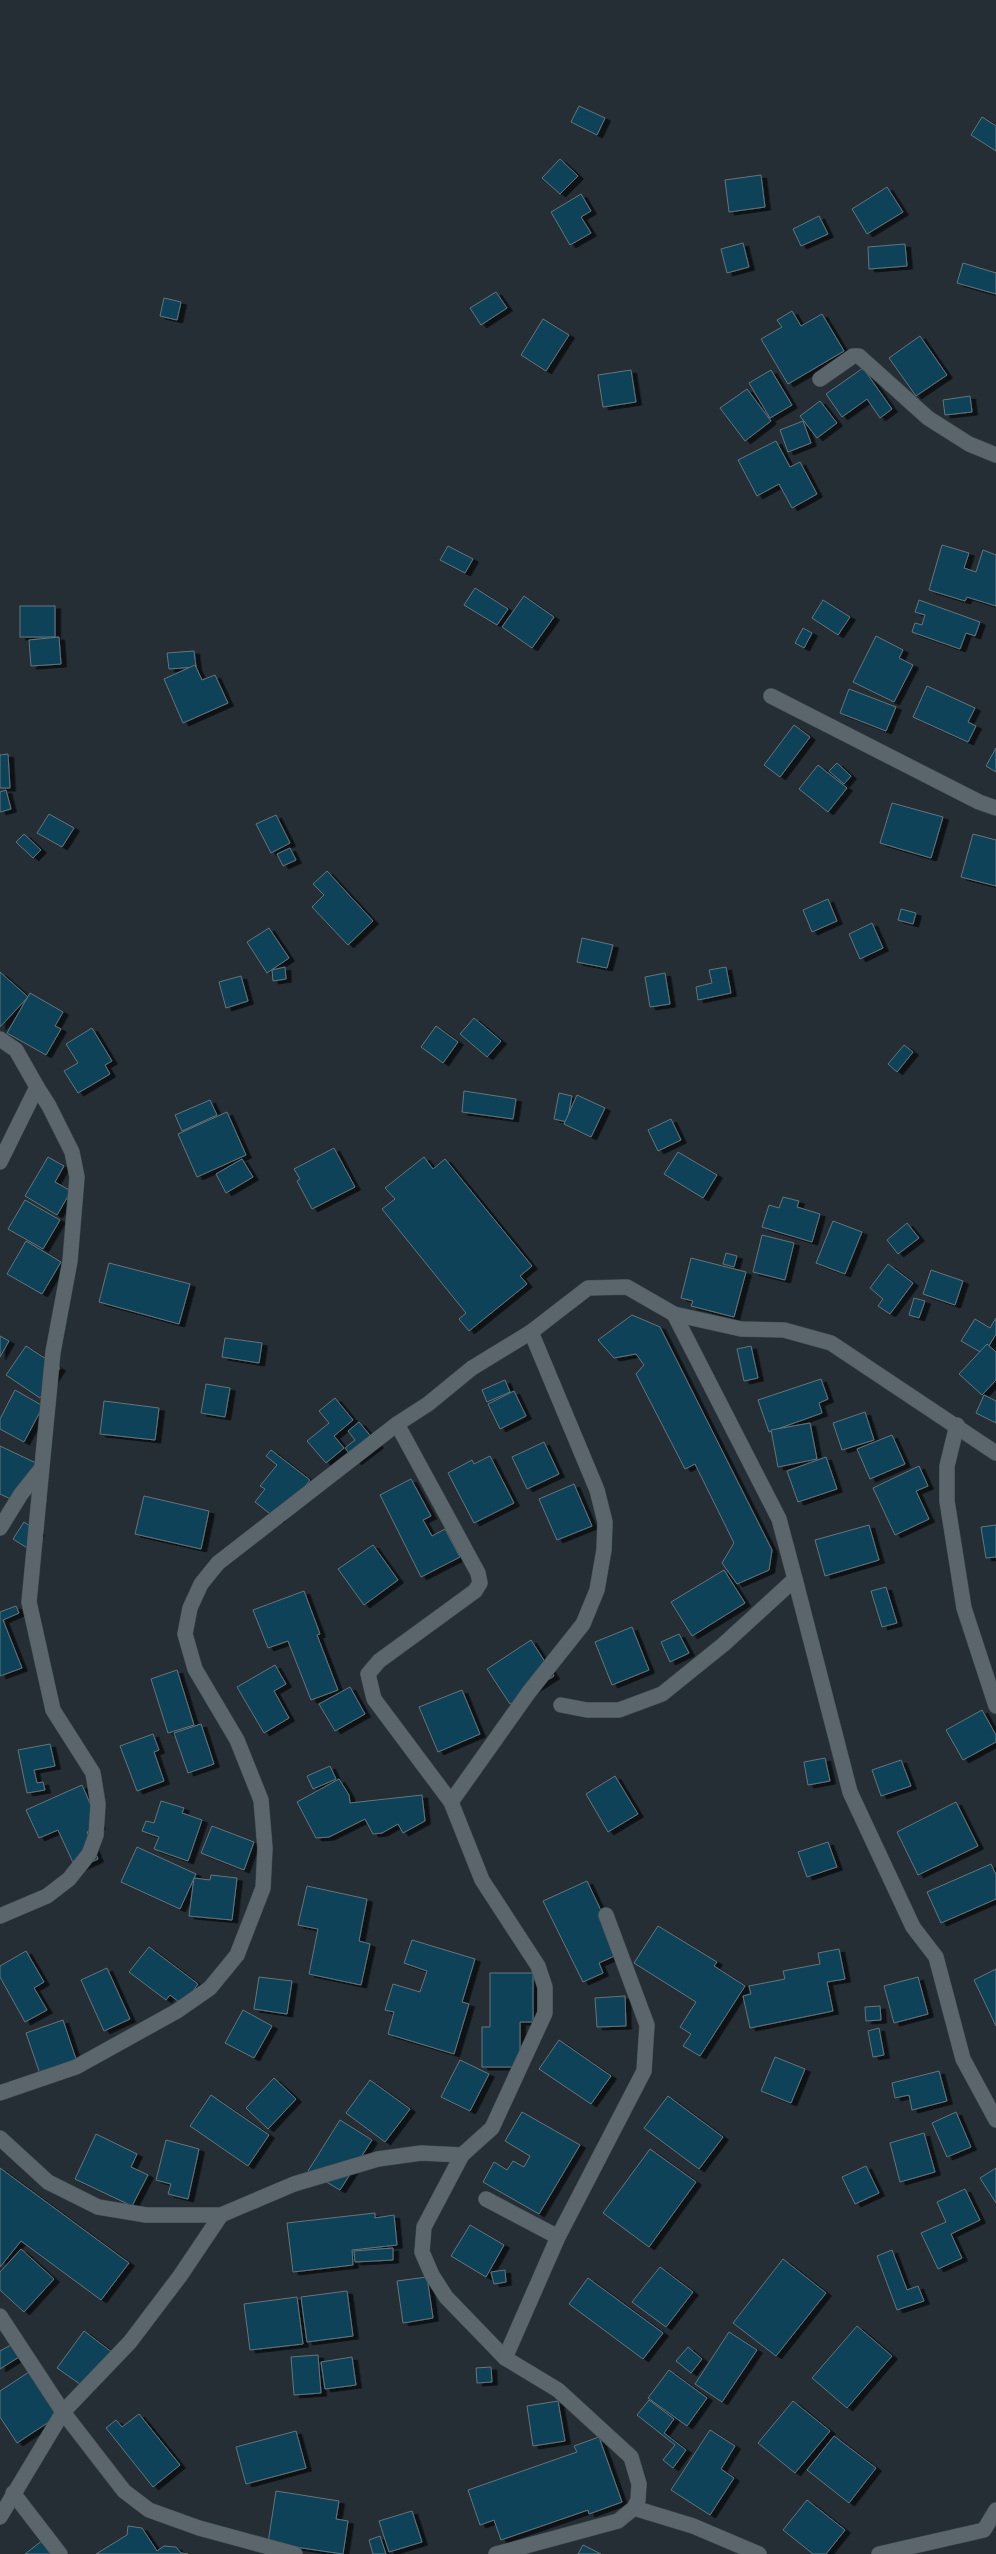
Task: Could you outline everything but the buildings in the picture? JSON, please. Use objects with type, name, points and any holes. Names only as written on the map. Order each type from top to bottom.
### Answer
[{"type":"street","points":[[820,379],[853,356],[859,356],[928,418],[969,444],[996,455]]},
{"type":"street","points":[[771,696],[979,802],[996,808]]},
{"type":"street","points":[[0,1039],[16,1050],[49,1106],[72,1152],[77,1177],[70,1261],[53,1352],[38,1527],[29,1602],[53,1710],[93,1773],[98,1804],[96,1834],[89,1854],[69,1879],[47,1896],[0,1916]]},
{"type":"street","points":[[0,1162],[37,1087]]},
{"type":"street","points":[[0,2093],[76,2068],[177,2011],[210,1988],[238,1955],[263,1888],[265,1848],[262,1800],[237,1740],[195,1669],[185,1634],[190,1608],[201,1584],[218,1564],[397,1424],[428,1404],[472,1368],[531,1332],[588,1288],[627,1287],[674,1314],[740,1329],[784,1330],[830,1343],[957,1425],[996,1453]]},
{"type":"street","points":[[674,1314],[779,1519],[850,1792],[913,1927],[936,1957],[963,2059],[996,2120]]},
{"type":"street","points":[[451,1802],[529,1692],[583,1624],[599,1582],[604,1550],[605,1522],[597,1490],[531,1332]]},
{"type":"street","points":[[397,1424],[478,1573],[480,1583],[475,1591],[379,1661],[368,1674],[374,1699],[451,1802],[482,1880],[538,1966],[545,1987],[545,2013],[492,2128],[462,2155],[424,2227],[422,2252],[432,2275],[446,2297],[506,2358],[558,2390],[631,2457],[639,2484],[638,2500],[634,2508],[618,2521],[496,2554]]},
{"type":"street","points":[[957,1425],[947,1466],[947,1501],[964,1608],[996,1706]]},
{"type":"street","points":[[0,1528],[21,1494],[42,1469]]},
{"type":"street","points":[[561,1705],[588,1710],[619,1710],[662,1694],[724,1644],[795,1579]]},
{"type":"street","points":[[506,2358],[558,2237],[644,2071],[647,2025],[606,1915]]},
{"type":"street","points":[[0,2138],[48,2182],[98,2207],[146,2215],[222,2215],[294,2184],[378,2159],[421,2153],[462,2155]]},
{"type":"street","points":[[486,2199],[558,2237]]},
{"type":"street","points":[[0,2517],[63,2412],[130,2342],[180,2276],[222,2215]]},
{"type":"street","points":[[0,2316],[63,2412],[124,2491],[149,2510],[199,2528],[295,2554]]},
{"type":"street","points":[[14,2493],[60,2554]]},
{"type":"street","points":[[634,2508],[693,2526],[758,2554]]},
{"type":"street","points":[[879,2554],[984,2530],[996,2510]]}]
